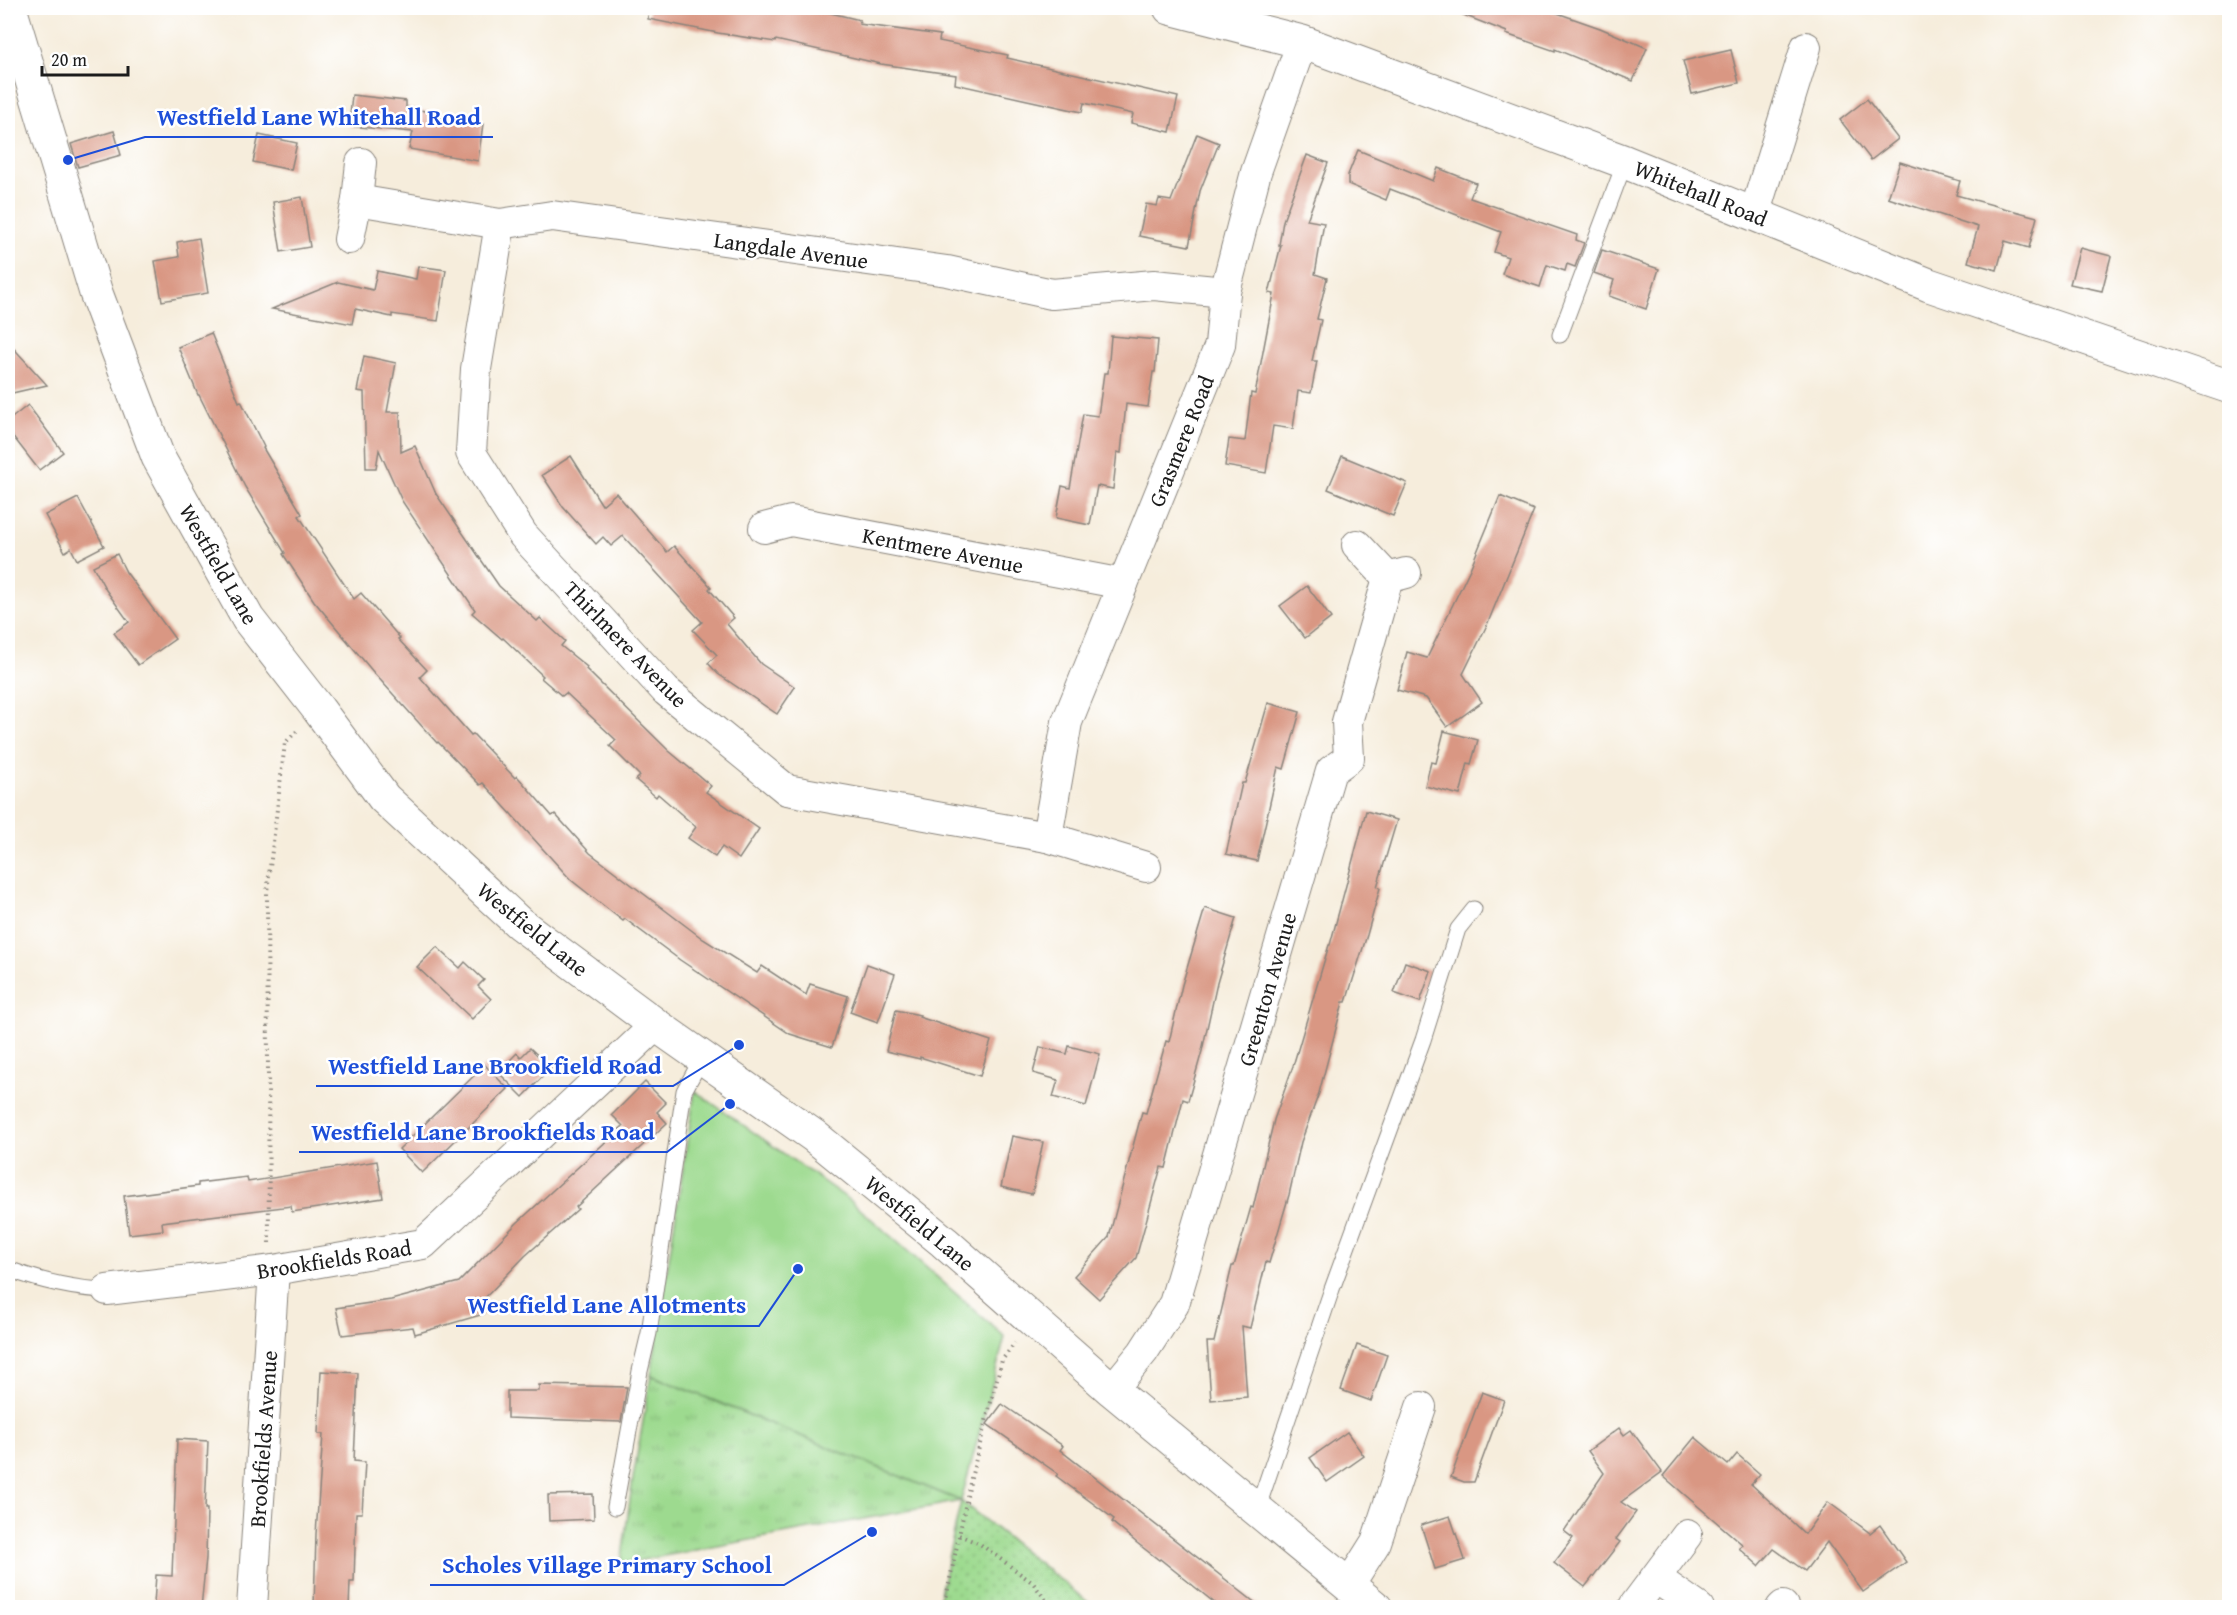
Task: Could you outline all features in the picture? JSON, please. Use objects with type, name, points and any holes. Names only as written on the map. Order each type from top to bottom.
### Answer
[{"type":"main road","name":"Whitehall Road","points":[[1170,8],[1302,42],[1625,162],[1929,285],[2229,387]]},
{"type":"main road","name":"Westfield Lane","points":[[10,17],[96,293],[158,457],[248,619],[384,798],[519,923],[656,1025],[814,1136],[944,1242],[1112,1390],[1376,1608]]},
{"type":"street","name":"Grasmere Road","points":[[1047,837],[1067,722],[1220,345],[1225,292],[1256,172],[1302,42]]},
{"type":"street","points":[[1754,215],[1806,46]]},
{"type":"street","points":[[349,239],[362,163]]},
{"type":"street","name":"Langdale Avenue","points":[[357,200],[500,224],[552,216],[947,271],[1052,294],[1154,285],[1225,292]]},
{"type":"street","name":"Thirlmere Avenue","points":[[500,224],[476,369],[471,453],[523,535],[666,691],[787,790],[1047,837],[1146,867]]},
{"type":"street","name":"Kentmere Avenue","points":[[764,528],[791,521],[1123,584]]},
{"type":"street","name":"Greenton Avenue","points":[[1112,1390],[1143,1352],[1174,1304],[1331,771],[1349,758],[1347,722],[1397,576],[1357,545]]},
{"type":"street","name":"Brookfields Road","points":[[107,1290],[274,1270],[423,1244],[656,1025]]},
{"type":"street","name":"Brookfields Avenue","points":[[252,1608],[274,1270]]},
{"type":"street","points":[[1349,1585],[1376,1542],[1421,1407]]},
{"type":"street","points":[[1634,1606],[1687,1535]]},
{"type":"street","points":[[1656,1578],[1699,1608]]},
{"type":"lane","points":[[1560,335],[1625,162]]},
{"type":"lane","points":[[1257,1510],[1332,1289],[1423,1040],[1458,929],[1474,909]]},
{"type":"lane","points":[[615,1507],[649,1333],[684,1091],[702,1058]]},
{"type":"lane","points":[[8,1269],[80,1290],[107,1290]]},
{"type":"path","points":[[274,1270],[268,1247],[267,892],[285,744],[319,710]]},
{"type":"path","points":[[944,1608],[971,1478],[1002,1360],[1032,1320]]},
{"type":"path","points":[[959,1535],[980,1544],[1033,1582],[1052,1608]]},
{"type":"green space","points":[[695,1091],[851,1201],[1005,1337],[961,1501],[651,1375]]},
{"type":"green space","points":[[651,1375],[961,1501],[621,1564]]},
{"type":"green space","points":[[961,1501],[1094,1607],[937,1607]]},
{"type":"building","points":[[649,8],[774,8],[809,13],[810,8],[860,20],[859,24],[940,35],[939,41],[1008,55],[1007,58],[1178,97],[1170,132],[1131,123],[1133,114],[1084,103],[1082,112],[955,84],[956,75],[881,64],[776,40],[775,42],[718,33],[648,19]]},
{"type":"building","points":[[1448,8],[1543,8],[1647,48],[1633,81],[1555,49],[1555,51],[1506,34],[1507,32]]},
{"type":"building","points":[[1731,50],[1739,83],[1692,94],[1683,61]]},
{"type":"building","points":[[352,95],[406,101],[406,107],[443,115],[442,118],[483,124],[478,161],[409,149],[413,132],[349,126]]},
{"type":"building","points":[[1867,99],[1898,139],[1871,160],[1840,120]]},
{"type":"building","points":[[114,131],[121,155],[78,167],[71,144]]},
{"type":"building","points":[[1197,134],[1219,143],[1200,191],[1189,246],[1139,236],[1146,204],[1157,206],[1159,199],[1171,201]]},
{"type":"building","points":[[259,135],[297,143],[291,170],[253,162]]},
{"type":"building","points":[[1358,150],[1433,181],[1438,168],[1476,183],[1470,198],[1577,235],[1576,240],[1584,243],[1575,267],[1567,264],[1565,271],[1547,265],[1540,287],[1502,274],[1508,257],[1494,252],[1501,232],[1390,189],[1386,200],[1348,184],[1348,175]]},
{"type":"building","points":[[1307,155],[1328,163],[1307,220],[1324,223],[1315,274],[1327,278],[1317,319],[1321,320],[1312,361],[1317,361],[1311,393],[1298,391],[1293,429],[1273,426],[1266,473],[1225,466],[1229,439],[1245,441],[1251,393],[1255,394],[1274,294],[1269,293],[1281,245],[1279,245],[1283,221]]},
{"type":"building","points":[[1900,162],[1960,181],[1956,195],[2037,217],[2029,248],[2005,241],[1997,270],[1968,262],[1978,227],[1888,198]]},
{"type":"building","points":[[302,197],[310,247],[281,252],[273,202]]},
{"type":"building","points":[[199,238],[208,293],[162,301],[155,261],[179,257],[177,242]]},
{"type":"building","points":[[2080,248],[2111,256],[2102,291],[2070,284]]},
{"type":"building","points":[[1602,250],[1659,269],[1646,309],[1609,296],[1614,280],[1594,273]]},
{"type":"building","points":[[418,266],[446,270],[438,321],[392,314],[392,317],[355,309],[352,324],[272,309],[338,282],[373,290],[377,271],[416,279]]},
{"type":"building","points":[[211,333],[239,402],[241,401],[263,448],[302,514],[299,516],[354,599],[361,593],[400,638],[398,639],[427,670],[420,677],[471,735],[473,734],[515,778],[517,776],[552,816],[555,814],[590,853],[703,939],[757,973],[762,966],[806,995],[810,984],[848,996],[832,1047],[790,1034],[680,960],[625,919],[623,921],[571,880],[483,783],[480,785],[437,743],[374,673],[314,601],[283,554],[285,553],[245,487],[198,395],[178,347]]},
{"type":"building","points":[[1111,336],[1158,340],[1155,372],[1153,372],[1148,407],[1126,404],[1121,453],[1117,452],[1113,489],[1097,486],[1090,525],[1056,518],[1062,486],[1070,488],[1083,414],[1098,416],[1104,373],[1108,373]]},
{"type":"building","points":[[8,342],[47,385],[8,394]]},
{"type":"building","points":[[364,356],[396,363],[387,412],[400,412],[401,452],[415,446],[436,494],[499,586],[537,621],[540,618],[565,641],[561,646],[587,667],[586,669],[669,751],[711,786],[706,792],[759,829],[739,859],[722,847],[715,857],[688,838],[696,827],[658,794],[656,797],[636,780],[640,776],[610,746],[616,740],[566,693],[562,696],[541,678],[543,676],[503,638],[472,613],[475,610],[402,501],[379,450],[376,468],[366,468],[364,392],[357,391]]},
{"type":"building","points":[[28,405],[63,452],[39,470],[8,430],[8,421]]},
{"type":"building","points":[[571,456],[602,505],[616,493],[667,552],[674,546],[711,587],[709,589],[734,618],[727,624],[761,664],[795,687],[777,714],[718,674],[708,663],[717,655],[693,630],[702,622],[623,536],[611,546],[603,537],[596,544],[563,507],[542,475]]},
{"type":"building","points":[[1342,456],[1407,483],[1393,516],[1328,489]]},
{"type":"building","points":[[1500,496],[1534,510],[1487,625],[1463,674],[1482,702],[1447,727],[1426,698],[1397,690],[1407,652],[1427,658],[1470,569]]},
{"type":"building","points":[[78,498],[104,546],[77,560],[71,548],[65,552],[45,515]]},
{"type":"building","points":[[117,554],[126,572],[175,639],[138,665],[114,633],[129,622],[106,590],[93,566]]},
{"type":"building","points":[[1307,586],[1331,618],[1305,638],[1280,606]]},
{"type":"building","points":[[1268,703],[1300,712],[1284,769],[1278,767],[1257,861],[1226,854],[1242,783],[1245,783]]},
{"type":"building","points":[[1444,731],[1478,740],[1471,764],[1468,763],[1460,795],[1425,786],[1431,762],[1436,763]]},
{"type":"building","points":[[1366,811],[1397,820],[1377,887],[1380,888],[1367,935],[1346,1002],[1343,1002],[1319,1093],[1301,1142],[1289,1195],[1269,1263],[1266,1262],[1250,1328],[1242,1326],[1247,1397],[1211,1400],[1207,1342],[1214,1342],[1232,1266],[1234,1266],[1251,1207],[1253,1208],[1274,1120],[1330,945]]},
{"type":"building","points":[[1205,908],[1236,918],[1217,983],[1202,1051],[1188,1101],[1183,1099],[1166,1168],[1161,1167],[1136,1258],[1099,1299],[1074,1276],[1109,1237],[1142,1112],[1146,1113],[1166,1041],[1169,1042],[1182,985]]},
{"type":"building","points":[[437,947],[460,968],[465,962],[484,980],[478,986],[491,999],[472,1019],[417,967]]},
{"type":"building","points":[[1405,962],[1431,971],[1420,1002],[1394,993]]},
{"type":"building","points":[[867,964],[895,974],[878,1022],[850,1012]]},
{"type":"building","points":[[896,1010],[920,1015],[919,1017],[991,1041],[980,1076],[920,1057],[920,1059],[886,1051]]},
{"type":"building","points":[[1069,1046],[1100,1054],[1086,1106],[1053,1097],[1058,1080],[1033,1073],[1040,1047],[1067,1054]]},
{"type":"building","points":[[530,1048],[551,1068],[523,1097],[498,1072],[517,1053],[521,1057]]},
{"type":"building","points":[[485,1065],[508,1089],[422,1173],[399,1149]]},
{"type":"building","points":[[645,1082],[666,1103],[657,1112],[667,1123],[576,1207],[578,1209],[525,1256],[482,1301],[484,1314],[415,1334],[413,1327],[342,1335],[336,1308],[391,1300],[459,1282],[517,1223],[623,1126],[612,1115]]},
{"type":"building","points":[[1012,1136],[1043,1142],[1032,1194],[1001,1187]]},
{"type":"building","points":[[377,1161],[383,1198],[292,1212],[291,1206],[162,1222],[163,1230],[129,1234],[124,1196],[247,1177],[248,1182]]},
{"type":"building","points":[[1357,1345],[1387,1355],[1371,1401],[1341,1390]]},
{"type":"building","points":[[321,1371],[358,1373],[354,1461],[365,1462],[362,1513],[356,1513],[354,1582],[350,1582],[349,1608],[314,1608],[316,1534],[323,1434],[318,1434]]},
{"type":"building","points":[[539,1385],[627,1387],[621,1422],[507,1418],[507,1391],[539,1391]]},
{"type":"building","points":[[1482,1392],[1504,1400],[1474,1482],[1464,1482],[1451,1477]]},
{"type":"building","points":[[1002,1404],[1063,1446],[1060,1450],[1262,1608],[1221,1608],[1137,1543],[1112,1522],[1114,1519],[1056,1476],[1058,1474],[987,1424]]},
{"type":"building","points":[[1619,1428],[1624,1435],[1631,1430],[1662,1472],[1621,1502],[1636,1512],[1616,1539],[1620,1542],[1585,1587],[1554,1563],[1573,1538],[1564,1531],[1604,1473],[1588,1451]]},
{"type":"building","points":[[1347,1432],[1364,1456],[1327,1482],[1310,1458]]},
{"type":"building","points":[[1695,1437],[1728,1465],[1737,1454],[1760,1474],[1751,1484],[1805,1534],[1828,1502],[1870,1533],[1880,1525],[1906,1562],[1863,1592],[1827,1542],[1805,1571],[1774,1549],[1759,1566],[1739,1548],[1743,1545],[1663,1476]]},
{"type":"building","points":[[177,1439],[208,1441],[205,1509],[207,1509],[206,1558],[201,1608],[164,1608],[164,1604],[154,1604],[156,1575],[172,1576]]},
{"type":"building","points":[[593,1494],[594,1519],[549,1521],[548,1495]]},
{"type":"building","points":[[1450,1516],[1465,1560],[1435,1569],[1421,1525]]},
{"type":"place","name":"Westfield Lane Whitehall Road","points":[[68,160]]},
{"type":"place","name":"Westfield Lane Brookfield Road","points":[[739,1045]]},
{"type":"place","name":"Westfield Lane Brookfields Road","points":[[730,1104]]},
{"type":"place","name":"Westfield Lane Allotments","points":[[798,1269]]},
{"type":"place","name":"Scholes Village Primary School","points":[[872,1532]]}]
